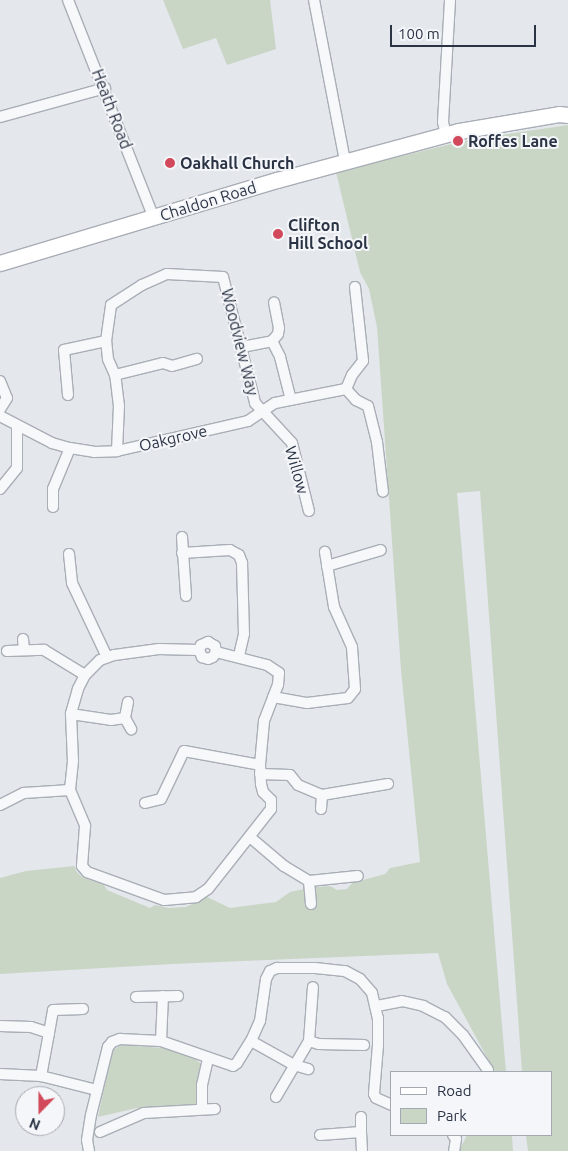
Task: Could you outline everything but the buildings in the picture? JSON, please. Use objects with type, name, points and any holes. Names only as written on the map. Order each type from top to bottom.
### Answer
[{"type":"main road","name":"Chaldon Road","points":[[0,263],[345,161],[446,135],[559,114],[568,115]]},
{"type":"street","name":"Heath Road","points":[[68,0],[105,88],[154,218]]},
{"type":"street","points":[[314,0],[345,161]]},
{"type":"street","points":[[446,135],[443,122],[450,0]]},
{"type":"street","points":[[0,117],[105,88]]},
{"type":"street","name":"Woodview Way","points":[[116,451],[120,406],[115,374],[108,359],[106,341],[111,305],[142,285],[166,274],[223,277],[255,403],[262,410]]},
{"type":"street","points":[[355,286],[363,361],[352,375],[346,390],[356,400],[368,406],[377,442],[384,492]]},
{"type":"street","points":[[242,347],[272,341],[278,334],[279,328],[274,302]]},
{"type":"street","points":[[68,395],[64,350],[106,341]]},
{"type":"street","points":[[272,341],[280,357],[291,400]]},
{"type":"street","points":[[115,374],[163,363],[172,366],[197,359]]},
{"type":"street","points":[[0,381],[7,398],[0,409]]},
{"type":"street","name":"Oakgrove","points":[[0,416],[52,443],[94,452],[116,451],[248,421],[275,403],[346,390]]},
{"type":"street","name":"Willow","points":[[262,410],[292,443],[309,510]]},
{"type":"street","points":[[2,482],[17,468],[17,426]]},
{"type":"street","points":[[53,507],[53,489],[70,448]]},
{"type":"street","points":[[182,537],[186,596]]},
{"type":"street","points":[[182,553],[230,550],[239,555],[242,563],[244,634],[239,656]]},
{"type":"street","points":[[327,566],[381,550]]},
{"type":"street","points":[[273,697],[307,703],[348,698],[355,689],[352,646],[334,607],[325,552]]},
{"type":"street","points":[[69,554],[72,583],[106,657]]},
{"type":"street","points":[[23,639],[24,650]]},
{"type":"street","points":[[159,649],[199,650],[202,657],[208,659],[213,657],[216,652],[239,656],[267,665],[279,673],[280,678],[264,721],[260,770],[263,792],[271,800],[271,810],[251,838],[208,889],[196,897],[164,900],[87,872],[82,866],[85,826],[70,790],[73,761],[71,714],[78,689],[85,674],[91,666],[106,657],[159,649]]},
{"type":"street","points":[[7,651],[44,650],[85,674]]},
{"type":"street","points":[[128,702],[125,718],[131,729]]},
{"type":"street","points":[[71,714],[111,720],[125,718]]},
{"type":"street","points":[[145,803],[161,799],[184,752],[290,775],[298,785],[322,795],[388,784]]},
{"type":"street","points":[[0,805],[24,793],[70,790]]},
{"type":"street","points":[[321,809],[322,795]]},
{"type":"street","points":[[251,838],[284,866],[310,881],[358,876]]},
{"type":"street","points":[[310,881],[311,904]]},
{"type":"street","points":[[89,1151],[87,1140],[97,1090],[108,1047],[112,1042],[120,1039],[161,1041],[233,1066],[251,1041],[260,1021],[266,979],[270,971],[278,968],[315,968],[345,971],[360,979],[372,993],[377,1006],[378,1045],[374,1094],[376,1098],[390,1104]]},
{"type":"street","points":[[276,1097],[309,1041],[313,987]]},
{"type":"street","points":[[161,1041],[163,996]]},
{"type":"street","points":[[136,998],[178,996]]},
{"type":"street","points":[[377,1006],[402,1001],[423,1006],[445,1017],[463,1035],[488,1070]]},
{"type":"street","points":[[41,1076],[53,1010],[84,1009]]},
{"type":"street","points":[[0,1026],[31,1027],[48,1033]]},
{"type":"street","points":[[251,1041],[294,1066],[308,1069]]},
{"type":"street","points":[[309,1041],[319,1044],[364,1045]]},
{"type":"street","points":[[202,1109],[202,1085],[208,1058]]},
{"type":"street","points":[[0,1074],[41,1076],[97,1090]]},
{"type":"street","points":[[100,1132],[144,1113],[215,1109]]},
{"type":"street","points":[[361,1117],[362,1151]]},
{"type":"street","points":[[320,1135],[361,1132]]},
{"type":"street","points":[[454,1151],[456,1136]]},
{"type":"green space","points":[[163,0],[270,0],[276,49],[227,65],[216,38],[183,49]]},
{"type":"green space","points":[[568,125],[568,1151],[528,1151],[526,1136],[553,1136],[553,1071],[522,1071],[480,491],[457,493],[506,1071],[494,1071],[447,984],[438,953],[172,964],[0,974],[0,878],[26,871],[75,866],[76,871],[82,877],[104,885],[107,890],[150,908],[155,905],[169,908],[186,907],[207,897],[230,908],[276,902],[290,892],[304,889],[306,904],[316,887],[330,886],[337,890],[347,889],[352,883],[385,874],[390,868],[420,862],[401,670],[377,327],[369,289],[360,272],[336,172],[468,140]]},
{"type":"green space","points":[[121,1045],[164,1048],[195,1059],[200,1063],[201,1069],[197,1103],[193,1105],[137,1108],[98,1117],[112,1051]]},
{"type":"green space","points":[[466,1136],[512,1136],[513,1151],[459,1151]]},
{"type":"place","name":"Roffes Lane","points":[[458,141]]},
{"type":"place","name":"Oakhall Church","points":[[170,163]]},
{"type":"place","name":"Clifton Hill School","points":[[278,234]]}]
